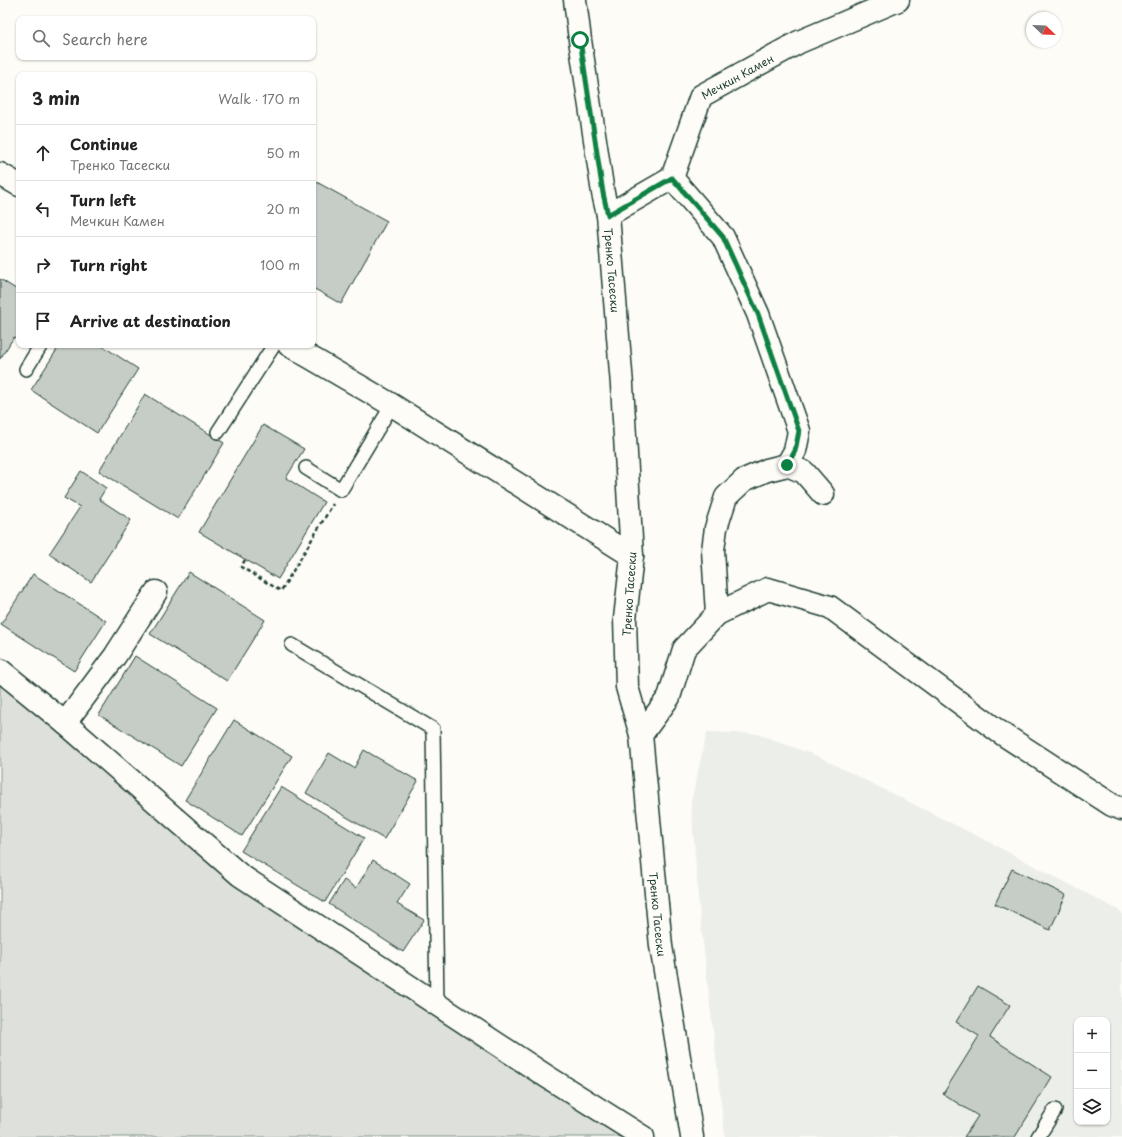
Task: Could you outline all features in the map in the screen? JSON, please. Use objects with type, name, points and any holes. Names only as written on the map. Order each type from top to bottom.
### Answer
[{"type":"street","name":"Тренко Тасески","points":[[575,0],[602,186],[608,215],[622,385],[632,556],[625,619],[627,687],[641,735],[660,946],[692,1137]]},
{"type":"street","name":"Мечкин Камен","points":[[672,178],[701,96],[799,42],[898,0]]},
{"type":"street","points":[[0,174],[16,183]]},
{"type":"street","points":[[608,215],[672,178],[723,237],[758,314],[799,431],[795,451],[787,465]]},
{"type":"street","points":[[294,348],[392,405],[632,556]]},
{"type":"street","points":[[717,614],[713,550],[716,528],[726,497],[744,480],[767,470],[787,465],[804,472],[823,494]]},
{"type":"street","points":[[641,735],[669,697],[684,649],[717,614],[768,589],[830,607],[998,731],[1112,805],[1122,809]]},
{"type":"street","points":[[65,724],[115,656],[156,592]]},
{"type":"street","points":[[0,670],[240,875],[546,1076],[643,1137]]},
{"type":"lane","points":[[26,368],[39,348]]},
{"type":"lane","points":[[218,432],[272,348]]},
{"type":"lane","points":[[306,468],[341,490],[392,405]]},
{"type":"lane","points":[[292,645],[433,729],[437,1005]]},
{"type":"lane","points":[[1038,1137],[1055,1110]]},
{"type":"path","points":[[245,560],[241,567],[281,591],[341,490]]},
{"type":"shaded area","points":[[0,670],[240,875],[644,1137],[0,1137]]},
{"type":"shaded area","points":[[707,732],[758,734],[819,757],[985,840],[1122,912],[1122,1137],[725,1137],[699,907],[691,802]]},
{"type":"building","points":[[316,182],[387,221],[341,304],[316,290]]},
{"type":"building","points":[[0,279],[16,289],[16,338],[14,337],[0,359]]},
{"type":"building","points":[[58,348],[106,348],[138,369],[97,433],[31,390]]},
{"type":"building","points":[[145,394],[224,443],[178,519],[99,471]]},
{"type":"building","points":[[263,425],[304,449],[286,478],[324,502],[278,579],[199,532]]},
{"type":"building","points":[[81,471],[106,488],[99,499],[131,520],[91,582],[49,554],[80,507],[64,498]]},
{"type":"building","points":[[189,572],[265,620],[227,681],[150,634]]},
{"type":"building","points":[[33,574],[106,621],[74,671],[1,624]]},
{"type":"building","points":[[135,656],[217,708],[181,766],[99,715]]},
{"type":"building","points":[[234,720],[292,756],[242,836],[185,800]]},
{"type":"building","points":[[364,750],[418,781],[384,839],[306,793],[329,753],[354,768]]},
{"type":"building","points":[[281,787],[364,838],[325,902],[241,851]]},
{"type":"building","points":[[373,860],[410,884],[397,904],[424,920],[403,952],[329,904],[344,880],[356,888]]},
{"type":"building","points":[[1012,869],[1066,895],[1050,930],[995,904]]},
{"type":"building","points":[[978,986],[1010,1005],[990,1037],[1052,1077],[1015,1137],[964,1137],[978,1116],[943,1094],[979,1036],[956,1022]]},
{"type":"route","points":[[580,40],[603,193],[608,215],[672,178],[723,237],[758,314],[799,431],[795,451],[787,465]]}]
